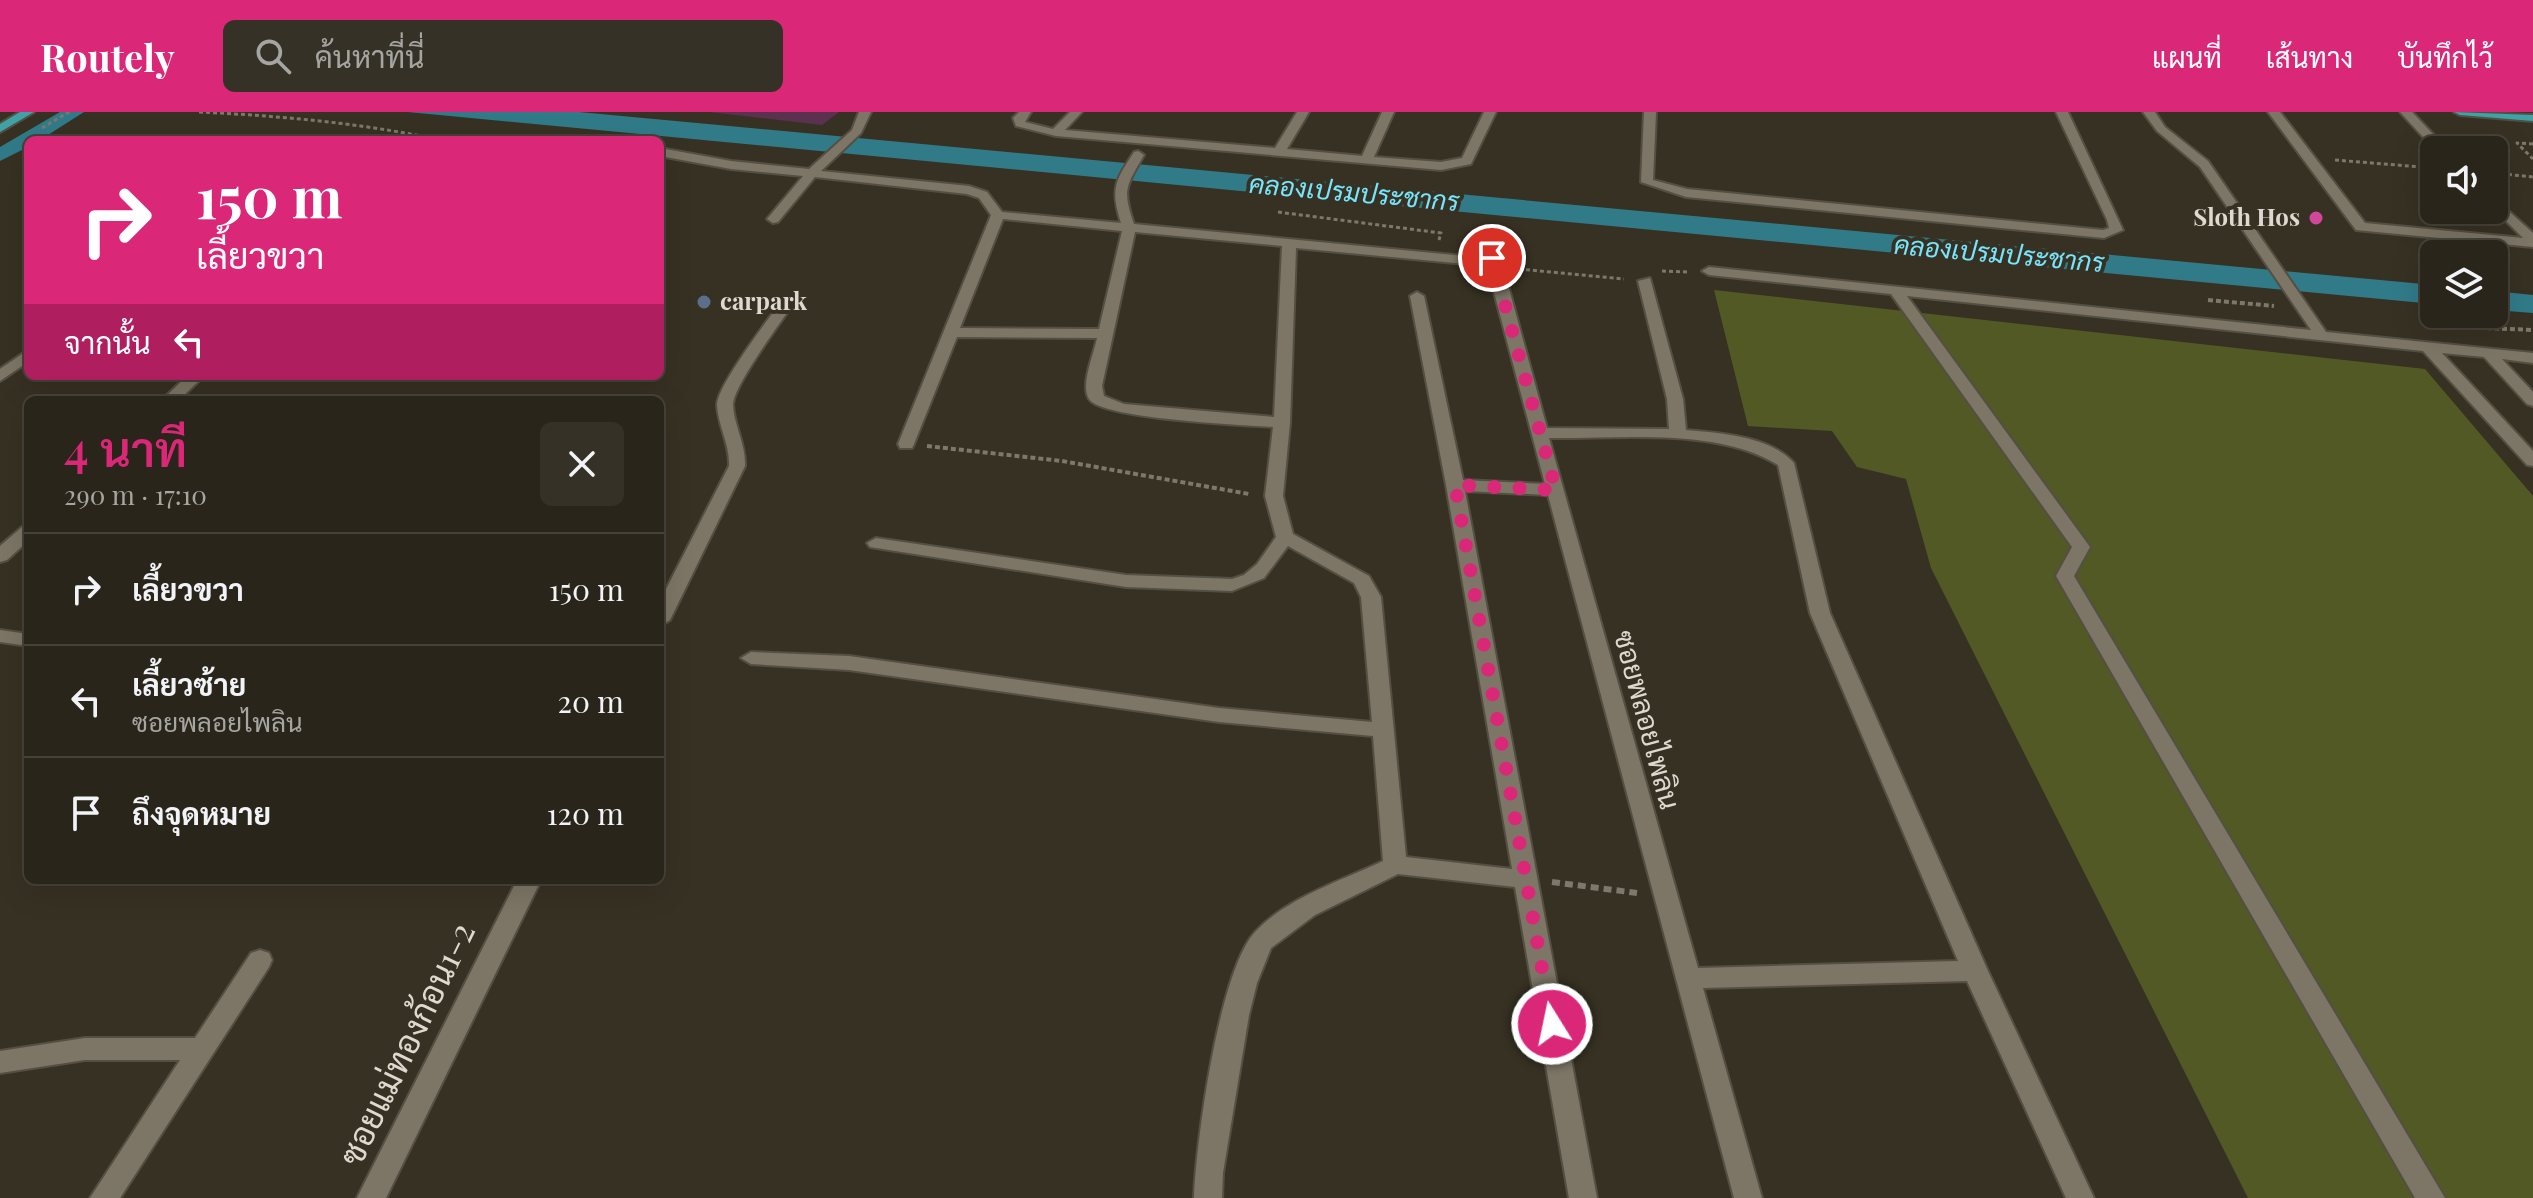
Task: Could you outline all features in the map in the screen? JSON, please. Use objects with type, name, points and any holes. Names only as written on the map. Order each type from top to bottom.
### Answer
[{"type":"main road","points":[[0,129],[28,112]]},
{"type":"main road","points":[[2460,112],[2533,118]]},
{"type":"street","points":[[773,219],[813,172],[857,131],[865,112]]},
{"type":"street","points":[[1025,112],[1019,118],[1020,124],[1056,133],[1441,166],[1467,161],[1490,112]]},
{"type":"street","points":[[1056,133],[1076,112]]},
{"type":"street","points":[[1279,152],[1303,112]]},
{"type":"street","points":[[1366,160],[1388,112]]},
{"type":"street","points":[[1650,112],[1647,182],[1660,188],[1701,195],[2104,234],[2116,230],[2062,112]]},
{"type":"street","points":[[2149,112],[2161,129],[2204,164],[2322,336]]},
{"type":"street","points":[[2274,112],[2363,228],[2533,242]]},
{"type":"street","points":[[2406,112],[2429,136]]},
{"type":"street","points":[[664,153],[731,165],[969,190],[983,195],[998,215],[1289,243],[1282,423],[1274,496],[1285,537],[1362,580],[1371,597],[1395,865]]},
{"type":"street","points":[[1136,159],[1122,182],[1119,198],[1129,229],[1094,386],[1096,398],[1122,409],[1282,423]]},
{"type":"street","points":[[906,444],[998,215]]},
{"type":"street","points":[[2508,216],[2533,242]]},
{"type":"street","name":"ซอยพลอยไพลิน","points":[[1289,243],[1494,260],[1748,1198]]},
{"type":"street","points":[[1709,271],[2533,358]]},
{"type":"street","points":[[1645,281],[1675,399],[1678,434]]},
{"type":"street","points":[[1896,291],[2081,547],[2065,576],[2431,1198]]},
{"type":"street","points":[[1417,296],[1455,485],[1583,1198]]},
{"type":"street","points":[[664,612],[737,466],[739,451],[723,411],[726,394],[787,303]]},
{"type":"street","points":[[952,332],[1107,334]]},
{"type":"street","points":[[2428,347],[2533,461]]},
{"type":"street","points":[[2488,353],[2533,401]]},
{"type":"street","points":[[0,376],[24,358]]},
{"type":"street","points":[[174,396],[192,380]]},
{"type":"street","points":[[1541,433],[1678,434],[1750,446],[1773,453],[1786,463],[1820,613],[1975,971],[2080,1198]]},
{"type":"street","points":[[1455,485],[1556,490]]},
{"type":"street","points":[[0,556],[24,535]]},
{"type":"street","points":[[876,543],[1126,581],[1232,585],[1245,583],[1261,573],[1285,537]]},
{"type":"street","points":[[0,636],[24,639]]},
{"type":"street","points":[[751,658],[849,663],[1219,715],[1383,730]]},
{"type":"street","points":[[1208,1198],[1209,1173],[1239,1000],[1260,943],[1289,918],[1395,865],[1525,879]]},
{"type":"street","name":"ซอยแม่ทองก้อน1-2","points":[[371,1198],[527,884]]},
{"type":"street","points":[[104,1198],[260,960]]},
{"type":"street","points":[[1689,978],[1975,971]]},
{"type":"street","points":[[0,1062],[85,1049],[201,1049]]},
{"type":"path","points":[[199,112],[283,116],[422,136]]},
{"type":"path","points":[[2533,144],[2517,143],[2533,159]]},
{"type":"path","points":[[2309,158],[2420,167]]},
{"type":"path","points":[[2508,174],[2533,177]]},
{"type":"path","points":[[906,444],[1062,461],[1230,492],[1274,496]]},
{"type":"path","points":[[1525,879],[1666,896]]},
{"type":"green space","points":[[1714,290],[2425,369],[2533,496],[2533,1198],[2248,1198],[1931,568],[1906,479],[1857,467],[1832,431],[1748,426]]},
{"type":"water","name":"คลองเปรมประชากร","points":[[408,112],[579,112],[2420,284],[2420,303],[664,136]]},
{"type":"water","points":[[2508,292],[2533,295],[2533,313],[2508,311]]},
{"type":"building","points":[[709,112],[839,112],[822,125]]},
{"type":"waterway","points":[[33,136],[74,112]]},
{"type":"waterway","points":[[0,155],[24,141]]},
{"type":"place","name":"Sloth Hos","points":[[2316,218]]},
{"type":"place","name":"carpark","points":[[704,302]]},
{"type":"route","points":[[1492,258],[1556,490],[1455,485],[1552,1024]]}]
